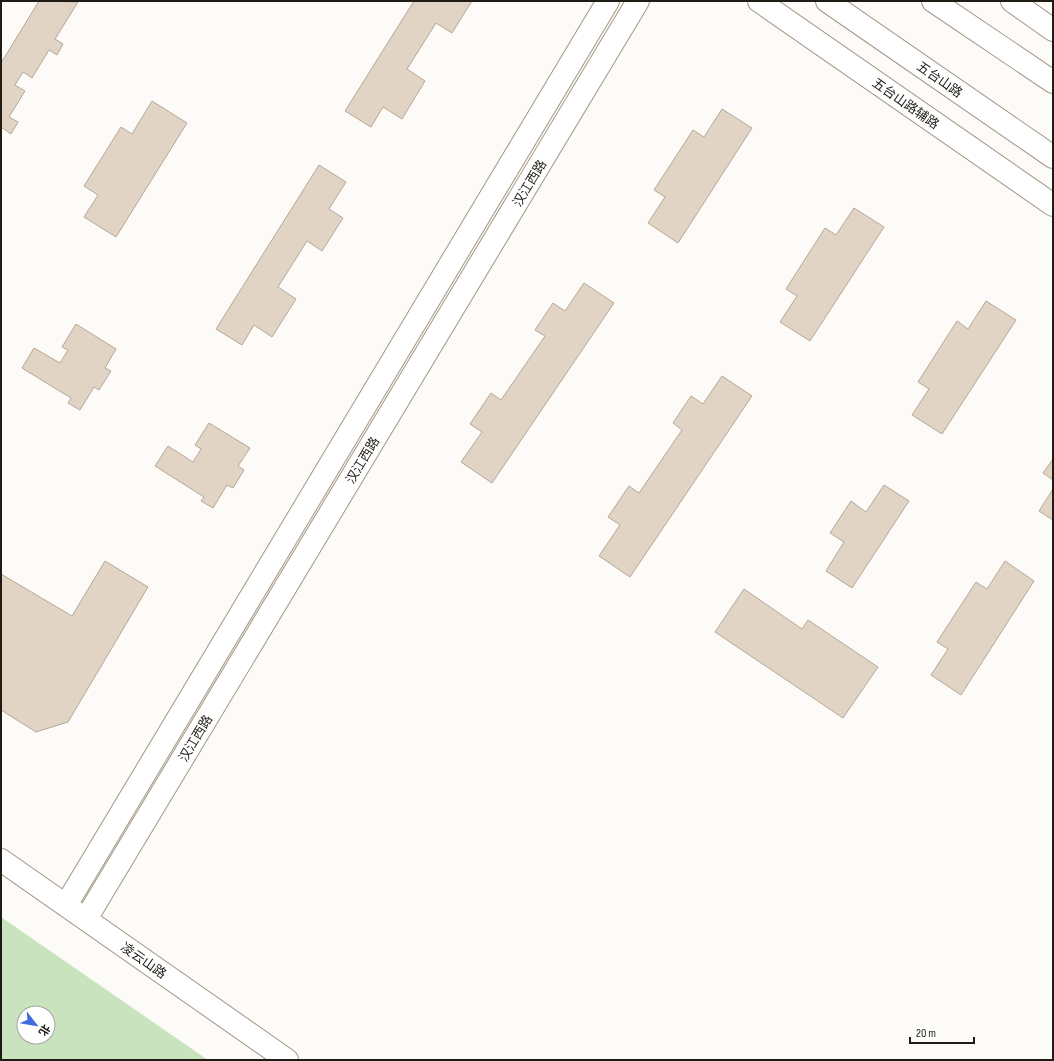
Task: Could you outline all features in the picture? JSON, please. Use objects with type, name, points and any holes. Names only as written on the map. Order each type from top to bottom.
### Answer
[{"type":"street","name":"汉江西路","points":[[66,905],[608,1]]},
{"type":"street","name":"汉江西路","points":[[86,919],[638,1]]},
{"type":"street","name":"五台山路辅路","points":[[759,1],[1053,205]]},
{"type":"street","name":"五台山路","points":[[827,1],[1053,157]]},
{"type":"street","points":[[933,1],[1053,82]]},
{"type":"street","points":[[1012,1],[1053,30]]},
{"type":"street","name":"凌云山路","points":[[1,860],[288,1060]]},
{"type":"green space","points":[[1,917],[208,1060],[1,1060]]},
{"type":"building","points":[[39,1],[78,2],[55,39],[63,44],[57,55],[49,50],[32,78],[23,72],[15,85],[25,91],[9,117],[18,122],[11,134],[1,127],[1,63]]},
{"type":"building","points":[[414,1],[472,1],[452,33],[436,23],[407,69],[425,81],[402,119],[383,107],[371,127],[345,111]]},
{"type":"building","points":[[152,101],[187,123],[116,237],[84,217],[98,195],[84,186],[121,127],[132,134]]},
{"type":"building","points":[[722,109],[752,128],[678,243],[648,223],[665,197],[654,190],[693,130],[704,137]]},
{"type":"building","points":[[319,165],[346,182],[329,209],[343,218],[322,251],[307,241],[278,287],[296,299],[272,337],[254,325],[242,345],[216,329]]},
{"type":"building","points":[[854,208],[884,227],[810,341],[780,322],[797,296],[786,289],[825,228],[836,235]]},
{"type":"building","points":[[584,283],[614,303],[492,483],[461,462],[482,432],[470,424],[491,393],[501,400],[545,336],[535,330],[553,303],[565,311]]},
{"type":"building","points":[[986,301],[1016,320],[942,434],[912,415],[929,389],[918,382],[957,321],[968,329]]},
{"type":"building","points":[[76,324],[116,349],[105,368],[111,371],[99,390],[94,387],[80,410],[68,403],[71,398],[22,368],[34,348],[60,363],[68,350],[62,347]]},
{"type":"building","points":[[722,376],[752,396],[630,577],[599,556],[620,525],[608,517],[629,486],[639,493],[682,430],[673,423],[691,396],[703,404]]},
{"type":"building","points":[[209,423],[250,448],[238,466],[244,470],[233,488],[227,485],[213,508],[201,501],[204,497],[155,466],[168,446],[193,462],[201,449],[195,445]]},
{"type":"building","points":[[1053,459],[1053,480],[1043,473]]},
{"type":"building","points":[[884,485],[909,501],[852,588],[826,571],[844,542],[830,533],[851,501],[866,512]]},
{"type":"building","points":[[1053,489],[1053,520],[1039,511]]},
{"type":"building","points":[[105,561],[148,587],[68,722],[36,732],[1,710],[1,574],[72,616]]},
{"type":"building","points":[[1005,561],[1034,581],[961,695],[931,675],[948,649],[937,642],[976,582],[987,589]]},
{"type":"building","points":[[744,589],[802,629],[808,620],[878,667],[843,718],[715,632]]}]
